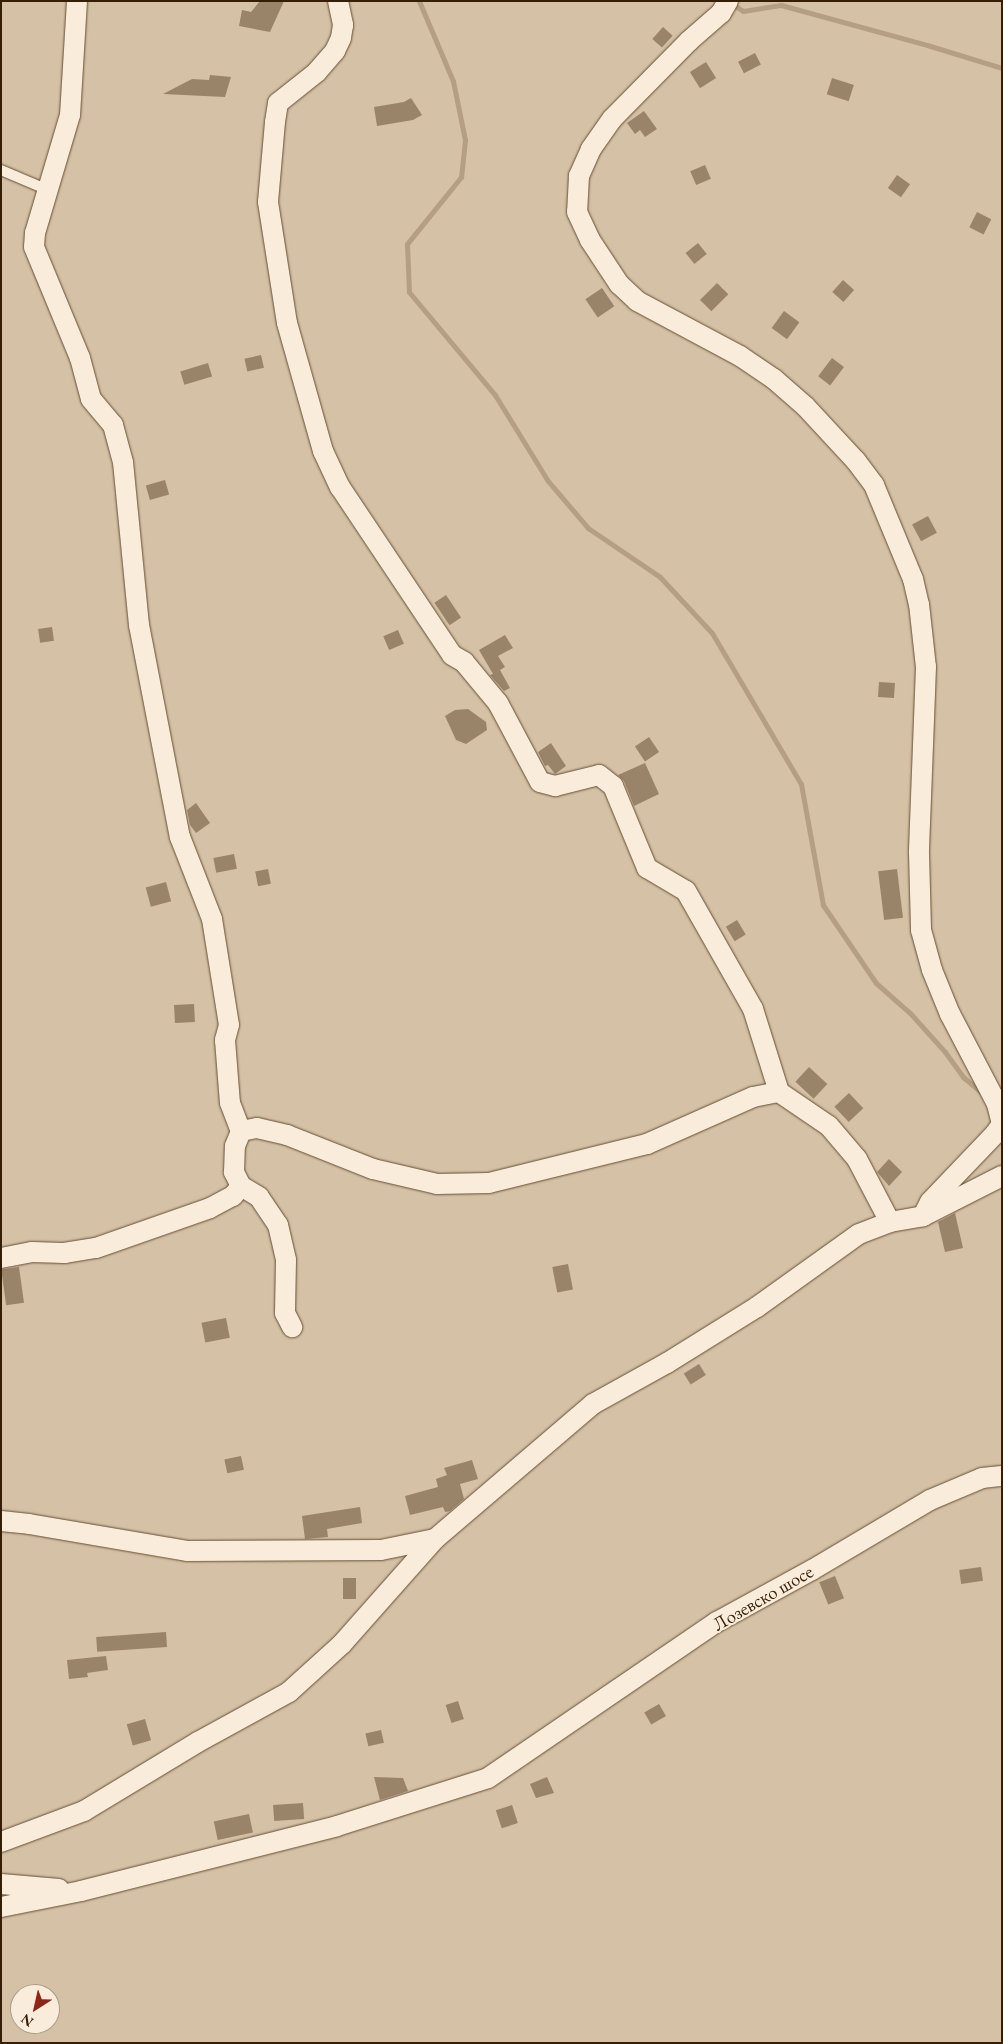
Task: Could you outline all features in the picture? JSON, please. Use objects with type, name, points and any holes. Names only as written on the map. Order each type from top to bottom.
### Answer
[{"type":"street","points":[[77,1],[70,115],[35,233],[34,247],[80,358],[91,399],[113,425],[123,462],[139,625],[180,837],[212,920],[228,1025],[225,1040],[230,1103],[241,1131],[235,1146],[234,1172],[241,1186],[259,1197],[278,1225],[286,1260],[285,1313],[292,1327]]},
{"type":"street","points":[[338,1],[343,26],[341,38],[335,51],[317,72],[278,103],[274,122],[268,202],[287,324],[323,451],[340,487],[452,655],[464,662],[498,703],[540,782],[555,786],[599,775],[613,786],[647,868],[686,891],[753,1009],[779,1092],[829,1126],[857,1159],[890,1222]]},
{"type":"street","points":[[728,1],[721,13],[689,40],[612,119],[596,142],[579,176],[577,212],[590,240],[619,284],[637,301],[740,356],[774,379],[805,406],[856,461],[874,485],[913,579],[919,604],[926,667],[919,853],[921,930],[932,970],[950,1014],[997,1104],[1002,1124],[996,1134],[930,1202],[923,1216]]},
{"type":"street","points":[[241,1131],[257,1128],[287,1135],[373,1169],[437,1184],[489,1183],[647,1144],[753,1097],[779,1092]]},
{"type":"street","points":[[1,1842],[84,1811],[174,1756],[289,1692],[342,1644],[435,1539],[593,1404],[667,1364],[757,1307],[859,1234],[890,1222],[923,1216],[1002,1176]]},
{"type":"street","points":[[1,1258],[32,1252],[64,1253],[96,1248],[210,1208],[234,1196],[241,1186]]},
{"type":"street","name":"Лозевско шосе","points":[[1,1906],[80,1891],[337,1826],[488,1778],[717,1622],[812,1570],[930,1500],[982,1478],[1002,1476]]},
{"type":"street","points":[[1,1521],[187,1551],[381,1550],[435,1539]]},
{"type":"street","points":[[1,1884],[80,1891]]},
{"type":"lane","points":[[1,170],[48,190]]},
{"type":"shaded area","points":[[1,1],[1002,1],[1002,2043],[1,2043]]},
{"type":"building","points":[[260,1],[284,1],[270,32],[239,26],[242,10],[251,12]]},
{"type":"building","points":[[663,27],[673,36],[662,48],[652,39]]},
{"type":"building","points":[[755,53],[761,65],[744,73],[738,62]]},
{"type":"building","points":[[706,62],[716,78],[700,88],[690,72]]},
{"type":"building","points":[[210,75],[231,77],[225,97],[163,94],[192,79],[209,80]]},
{"type":"building","points":[[832,78],[854,85],[849,101],[827,94]]},
{"type":"building","points":[[411,98],[422,115],[413,120],[377,126],[374,107],[404,102]]},
{"type":"building","points":[[644,111],[657,129],[645,137],[640,130],[635,134],[627,123]]},
{"type":"building","points":[[705,165],[711,179],[696,185],[690,171]]},
{"type":"building","points":[[897,175],[910,184],[901,197],[888,188]]},
{"type":"building","points":[[977,212],[991,219],[984,234],[969,227]]},
{"type":"building","points":[[698,243],[707,254],[694,264],[686,253]]},
{"type":"building","points":[[843,280],[854,290],[843,302],[832,292]]},
{"type":"building","points":[[717,283],[728,294],[711,311],[700,300]]},
{"type":"building","points":[[602,288],[614,306],[598,317],[585,299]]},
{"type":"building","points":[[784,311],[799,322],[787,339],[772,328]]},
{"type":"building","points":[[261,355],[264,368],[247,371],[244,359]]},
{"type":"building","points":[[832,358],[844,367],[830,385],[818,376]]},
{"type":"building","points":[[208,363],[212,376],[184,385],[180,371]]},
{"type":"building","points":[[165,480],[169,494],[150,500],[146,486]]},
{"type":"building","points":[[928,516],[937,533],[921,541],[912,524]]},
{"type":"building","points":[[446,595],[461,617],[449,625],[434,603]]},
{"type":"building","points":[[52,627],[54,641],[40,643],[38,629]]},
{"type":"building","points":[[398,630],[404,644],[389,650],[383,636]]},
{"type":"building","points":[[505,635],[513,648],[498,656],[505,667],[500,670],[510,688],[504,691],[490,675],[493,674],[479,650]]},
{"type":"building","points":[[879,682],[895,683],[894,698],[878,697]]},
{"type":"building","points":[[468,709],[486,722],[487,730],[466,744],[456,740],[445,716],[455,710]]},
{"type":"building","points":[[649,737],[659,752],[645,761],[635,747]]},
{"type":"building","points":[[551,743],[566,766],[555,774],[548,765],[545,766],[538,752]]},
{"type":"building","points":[[645,763],[659,794],[634,806],[624,781],[618,775]]},
{"type":"building","points":[[196,803],[210,823],[196,833],[190,825],[187,810]]},
{"type":"building","points":[[234,854],[237,869],[216,873],[213,858]]},
{"type":"building","points":[[268,869],[271,884],[258,886],[255,871]]},
{"type":"building","points":[[897,869],[903,918],[884,920],[878,871]]},
{"type":"building","points":[[166,882],[171,901],[151,907],[146,887]]},
{"type":"building","points":[[737,920],[746,935],[735,941],[726,927]]},
{"type":"building","points":[[194,1004],[195,1022],[175,1023],[174,1005]]},
{"type":"building","points":[[809,1067],[827,1084],[814,1099],[795,1082]]},
{"type":"building","points":[[849,1093],[863,1108],[849,1122],[834,1107]]},
{"type":"building","points":[[889,1159],[902,1172],[889,1186],[877,1172]]},
{"type":"building","points":[[955,1213],[963,1248],[945,1252],[938,1222]]},
{"type":"building","points":[[568,1264],[573,1290],[557,1293],[552,1267]]},
{"type":"building","points":[[19,1267],[24,1303],[6,1305],[1,1270]]},
{"type":"building","points":[[226,1318],[230,1338],[205,1342],[201,1323]]},
{"type":"building","points":[[699,1364],[706,1375],[691,1385],[684,1374]]},
{"type":"building","points":[[241,1456],[244,1470],[227,1473],[224,1460]]},
{"type":"building","points":[[472,1460],[478,1479],[460,1484],[464,1499],[450,1511],[445,1512],[443,1507],[410,1515],[405,1496],[438,1487],[436,1479],[447,1475],[444,1468]]},
{"type":"building","points":[[360,1507],[362,1523],[327,1529],[328,1537],[305,1539],[302,1516]]},
{"type":"building","points":[[981,1567],[983,1581],[961,1584],[959,1570]]},
{"type":"building","points":[[835,1576],[844,1598],[828,1605],[819,1582]]},
{"type":"building","points":[[343,1578],[356,1578],[356,1599],[343,1599]]},
{"type":"building","points":[[166,1632],[167,1647],[97,1652],[96,1637]]},
{"type":"building","points":[[106,1656],[108,1670],[87,1673],[88,1677],[69,1679],[67,1660]]},
{"type":"building","points":[[458,1701],[464,1719],[452,1723],[446,1705]]},
{"type":"building","points":[[659,1704],[666,1716],[651,1725],[644,1712]]},
{"type":"building","points":[[145,1719],[151,1740],[133,1745],[127,1724]]},
{"type":"building","points":[[381,1730],[384,1743],[368,1746],[365,1734]]},
{"type":"building","points":[[374,1777],[403,1778],[408,1791],[380,1800]]},
{"type":"building","points":[[547,1777],[554,1793],[536,1798],[530,1784]]},
{"type":"building","points":[[303,1803],[304,1819],[274,1821],[273,1805]]},
{"type":"building","points":[[512,1805],[518,1823],[502,1828],[496,1810]]},
{"type":"building","points":[[249,1814],[253,1833],[218,1840],[214,1821]]},
{"type":"waterway","points":[[419,1],[453,81],[465,140],[461,177],[407,244],[409,292],[495,395],[548,481],[588,528],[660,577],[712,633],[801,784],[823,905],[876,983],[910,1013],[945,1052],[963,1077],[982,1093]]},
{"type":"waterway","points":[[732,4],[743,11],[781,5],[927,45],[1002,68]]}]
